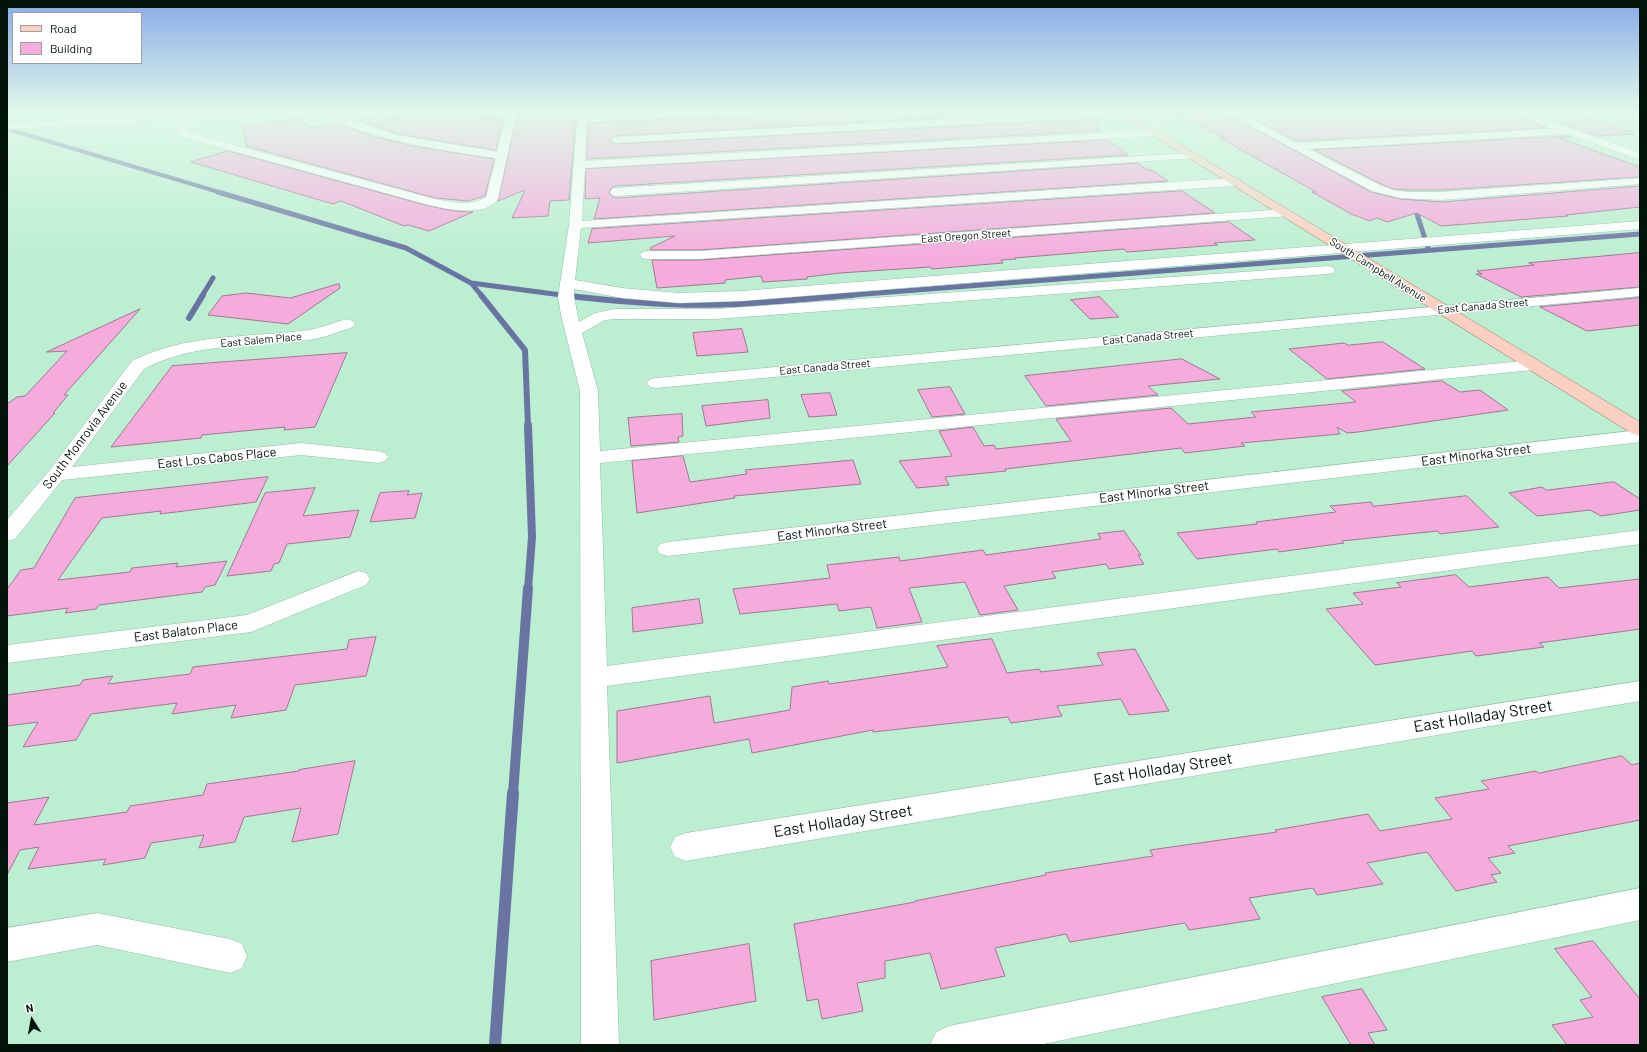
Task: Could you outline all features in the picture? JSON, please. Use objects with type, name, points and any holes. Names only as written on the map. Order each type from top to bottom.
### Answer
[{"type":"main road","name":"South Campbell Avenue","points":[[1195,159],[1640,430]]},
{"type":"street","points":[[275,159],[433,202],[459,206],[483,206],[492,199],[500,159]]},
{"type":"street","points":[[579,159],[575,225],[566,297],[573,331],[589,391],[592,458],[600,1045]]},
{"type":"street","points":[[579,165],[685,159]]},
{"type":"street","points":[[616,192],[1141,159]]},
{"type":"street","points":[[1320,159],[1376,188],[1402,197],[1442,196],[1640,181]]},
{"type":"street","points":[[575,225],[1234,182]]},
{"type":"street","name":"East Oregon Street","points":[[647,255],[700,255],[1285,213]]},
{"type":"street","points":[[567,283],[622,293],[664,296],[741,296],[1346,250],[1640,225]]},
{"type":"street","points":[[573,331],[601,316],[615,314],[716,314],[1328,270]]},
{"type":"street","name":"East Canada Street","points":[[656,383],[1640,292]]},
{"type":"street","name":"East Salem Place","points":[[174,350],[192,346],[309,335],[347,324]]},
{"type":"street","points":[[174,350],[187,332]]},
{"type":"street","name":"South Monrovia Avenue","points":[[7,534],[56,475],[138,365],[155,356],[174,350]]},
{"type":"street","points":[[592,458],[1533,365]]},
{"type":"street","name":"East Minorka Street","points":[[668,549],[1640,436]]},
{"type":"street","name":"East Los Cabos Place","points":[[56,475],[301,449],[378,457]]},
{"type":"street","points":[[594,678],[1640,537]]},
{"type":"street","name":"East Balaton Place","points":[[7,654],[251,622],[358,579]]},
{"type":"street","name":"East Holladay Street","points":[[686,847],[1640,690]]},
{"type":"street","points":[[949,1045],[1640,904]]},
{"type":"street","points":[[7,945],[98,929],[230,956]]},
{"type":"building","points":[[201,159],[258,159],[429,206],[455,211],[473,212],[429,231],[408,225],[404,226],[341,201],[333,204],[191,162]]},
{"type":"building","points":[[294,159],[494,159],[485,196],[468,201],[435,198]]},
{"type":"building","points":[[507,159],[572,159],[569,200],[550,201],[548,216],[512,218],[525,190],[498,201]]},
{"type":"building","points":[[764,159],[1060,159],[616,186],[611,188],[609,193],[616,198],[1138,163],[1147,170],[1152,170],[1168,181],[594,219],[600,198],[585,199],[586,169]]},
{"type":"building","points":[[1257,159],[1310,159],[1371,192],[1400,199],[1442,202],[1640,186],[1640,207],[1566,215],[1568,216],[1441,226],[1417,213],[1387,222],[1377,218],[1370,221],[1351,214],[1312,192],[1316,192]]},
{"type":"building","points":[[1332,159],[1618,159],[1640,167],[1640,177],[1442,190],[1393,189]]},
{"type":"building","points":[[1182,191],[1215,213],[700,250],[651,250],[650,248],[675,236],[588,243],[592,229]]},
{"type":"building","points":[[1229,222],[1255,240],[1214,243],[1218,245],[1127,252],[1124,249],[1015,258],[1016,259],[1001,260],[1003,263],[932,269],[930,267],[840,273],[807,277],[807,279],[763,282],[761,276],[725,280],[725,283],[657,288],[652,260],[700,260]]},
{"type":"building","points":[[1640,253],[1640,287],[1521,297],[1476,274],[1482,274],[1477,271],[1534,265],[1529,263]]},
{"type":"building","points":[[339,284],[340,288],[288,324],[208,315],[222,296],[246,293],[290,298]]},
{"type":"building","points":[[1100,297],[1119,317],[1090,319],[1071,300]]},
{"type":"building","points":[[1640,298],[1640,325],[1587,331],[1540,307]]},
{"type":"building","points":[[140,309],[64,395],[68,395],[53,413],[55,413],[7,466],[7,404],[17,397],[25,396],[67,351],[47,352]]},
{"type":"building","points":[[742,329],[748,352],[697,356],[693,333]]},
{"type":"building","points":[[1383,342],[1425,369],[1327,379],[1289,349],[1344,343],[1348,345]]},
{"type":"building","points":[[347,353],[315,427],[284,430],[285,427],[202,435],[201,438],[111,447],[172,366]]},
{"type":"building","points":[[1182,359],[1220,379],[1148,386],[1158,395],[1046,406],[1025,376]]},
{"type":"building","points":[[1442,381],[1460,392],[1480,390],[1508,410],[1358,432],[1347,433],[1337,427],[1340,434],[1241,443],[1245,446],[1185,453],[1181,448],[1005,469],[1006,471],[945,477],[949,485],[917,488],[899,461],[952,456],[939,431],[973,427],[984,446],[994,445],[996,449],[1071,441],[1056,419],[1171,408],[1188,424],[1256,417],[1251,412],[1356,402],[1342,391]]},
{"type":"building","points":[[950,387],[965,414],[932,417],[918,390]]},
{"type":"building","points":[[830,393],[837,415],[809,417],[801,395]]},
{"type":"building","points":[[768,400],[770,418],[706,426],[702,406]]},
{"type":"building","points":[[682,414],[683,436],[678,437],[679,442],[631,446],[628,418]]},
{"type":"building","points":[[683,456],[690,482],[747,474],[745,470],[853,460],[861,484],[734,496],[735,498],[637,513],[632,461]]},
{"type":"building","points":[[268,477],[256,502],[160,514],[161,511],[102,518],[58,580],[130,572],[132,568],[178,563],[176,567],[227,561],[215,585],[205,587],[202,592],[99,605],[96,609],[65,613],[68,608],[7,616],[7,589],[21,570],[34,568],[75,498]]},
{"type":"building","points":[[1614,482],[1640,499],[1640,510],[1601,516],[1590,510],[1537,516],[1509,493],[1542,487],[1546,490]]},
{"type":"building","points":[[315,488],[303,516],[359,510],[350,537],[287,544],[279,563],[274,564],[271,571],[227,576],[265,493]]},
{"type":"building","points":[[409,491],[407,495],[422,493],[415,518],[370,522],[380,493]]},
{"type":"building","points":[[1467,496],[1499,527],[1440,534],[1437,531],[1342,541],[1344,543],[1279,552],[1277,549],[1197,559],[1177,533],[1257,524],[1256,522],[1336,512],[1330,506],[1371,502],[1373,506]]},
{"type":"building","points":[[1124,531],[1141,555],[1138,555],[1144,564],[1109,569],[1106,564],[1052,572],[1056,578],[1004,586],[1018,610],[980,615],[965,582],[909,588],[922,622],[877,628],[871,607],[839,611],[837,604],[740,614],[733,589],[830,578],[827,565],[899,557],[900,561],[983,550],[986,555],[1101,539],[1098,534]]},
{"type":"building","points":[[1456,575],[1469,587],[1548,577],[1559,588],[1640,579],[1640,629],[1539,643],[1544,647],[1476,656],[1472,651],[1375,665],[1326,609],[1363,604],[1353,593],[1401,587],[1397,583]]},
{"type":"building","points":[[699,599],[703,623],[633,632],[632,608]]},
{"type":"building","points":[[376,637],[366,676],[295,685],[286,710],[231,718],[236,705],[172,714],[177,703],[91,714],[76,740],[23,747],[38,722],[7,726],[7,695],[80,685],[83,680],[113,676],[108,684],[190,674],[193,667],[347,649],[349,640]]},
{"type":"building","points":[[992,639],[1007,673],[1039,669],[1041,672],[1103,665],[1097,653],[1135,649],[1169,711],[1129,715],[1121,699],[1057,706],[1062,716],[1011,723],[1008,717],[873,732],[873,730],[752,753],[749,739],[617,763],[617,711],[710,696],[714,723],[790,710],[792,687],[828,681],[829,684],[948,667],[937,646]]},
{"type":"building","points":[[1622,756],[1632,765],[1640,763],[1640,820],[1508,846],[1515,853],[1488,858],[1501,873],[1491,875],[1497,882],[1456,891],[1427,852],[1367,863],[1383,884],[1317,895],[1313,888],[1249,898],[1260,919],[1189,930],[1185,923],[1070,942],[1066,934],[995,948],[1005,976],[941,989],[930,953],[885,961],[885,978],[857,983],[863,1011],[822,1019],[818,999],[807,1001],[794,924],[915,902],[1046,875],[1045,873],[1153,856],[1150,850],[1277,832],[1275,830],[1368,814],[1380,831],[1452,819],[1435,798],[1489,789],[1481,781],[1536,771],[1538,773]]},
{"type":"building","points":[[355,761],[338,834],[292,842],[301,808],[244,817],[235,842],[199,848],[204,835],[151,843],[145,858],[103,865],[106,859],[28,869],[39,847],[20,850],[7,875],[7,803],[49,797],[34,825],[127,812],[130,806],[203,795],[207,784],[299,771]]},
{"type":"building","points":[[1593,941],[1640,999],[1640,1045],[1567,1045],[1552,1025],[1593,1017],[1580,1000],[1592,997],[1555,949]]},
{"type":"building","points":[[749,944],[756,1001],[654,1020],[651,961]]},
{"type":"building","points":[[1362,989],[1387,1030],[1368,1033],[1375,1045],[1351,1045],[1322,997]]},
{"type":"waterway","points":[[108,159],[222,193]]},
{"type":"waterway","points":[[218,192],[406,248],[471,283]]},
{"type":"waterway","points":[[1414,205],[1428,248]]},
{"type":"waterway","points":[[839,296],[1640,234]]},
{"type":"waterway","points":[[202,296],[213,278]]},
{"type":"waterway","points":[[471,283],[564,295]]},
{"type":"waterway","points":[[471,283],[482,296]]},
{"type":"waterway","points":[[189,318],[203,295]]},
{"type":"waterway","points":[[481,295],[525,350],[528,426]]},
{"type":"waterway","points":[[564,295],[627,302],[715,305],[852,295]]},
{"type":"waterway","points":[[564,295],[569,296]]},
{"type":"waterway","points":[[528,425],[532,537],[528,589]]},
{"type":"waterway","points":[[513,794],[528,588]]},
{"type":"waterway","points":[[495,1045],[513,793]]}]
